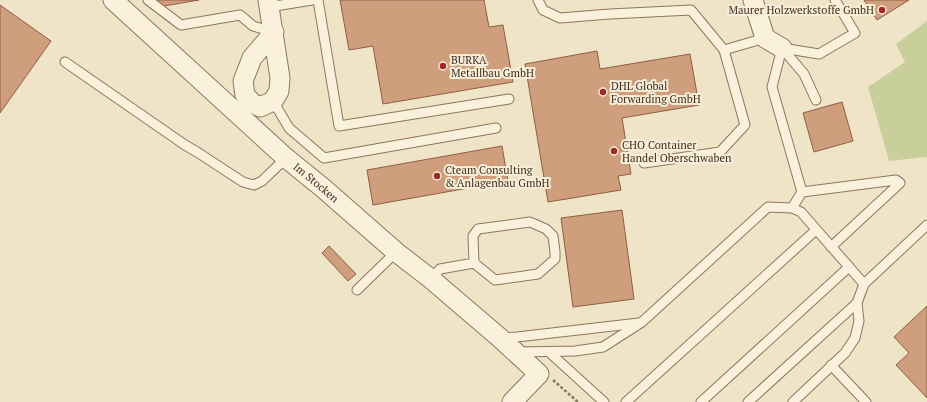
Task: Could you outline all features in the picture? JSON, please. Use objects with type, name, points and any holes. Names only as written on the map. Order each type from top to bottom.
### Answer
[{"type":"street","name":"Im Stocken","points":[[113,0],[286,158],[323,188],[396,252],[431,279],[500,338],[539,374],[512,402]]},
{"type":"street","points":[[753,0],[765,38],[782,48]]},
{"type":"street","points":[[269,3],[274,32],[280,78],[279,91],[273,101],[260,107],[252,103],[245,95],[243,81],[252,58],[274,32]]},
{"type":"lane","points":[[148,0],[181,25],[240,15],[253,26],[274,32]]},
{"type":"lane","points":[[269,3],[312,0]]},
{"type":"lane","points":[[318,0],[339,126],[510,99]]},
{"type":"lane","points":[[538,0],[543,10],[560,18],[691,10],[724,50],[745,125],[720,152],[644,163]]},
{"type":"lane","points":[[782,48],[819,54],[855,33],[835,0]]},
{"type":"lane","points":[[724,50],[765,38]]},
{"type":"lane","points":[[782,48],[804,74],[816,100]]},
{"type":"lane","points":[[782,48],[772,87],[802,192],[792,208]]},
{"type":"lane","points":[[65,62],[185,145],[243,182],[254,185],[262,181],[286,158]]},
{"type":"lane","points":[[273,101],[289,128],[324,158],[496,128]]},
{"type":"lane","points":[[802,192],[896,180],[900,183],[831,247]]},
{"type":"lane","points":[[519,356],[603,347],[642,322],[768,207],[792,208],[801,212],[864,284]]},
{"type":"lane","points":[[431,279],[440,269],[474,263],[495,280],[538,274],[555,259],[553,236],[546,229],[530,222],[478,229],[473,236],[474,263]]},
{"type":"lane","points":[[748,402],[856,303],[864,284],[927,225]]},
{"type":"lane","points":[[626,402],[816,230]]},
{"type":"lane","points":[[357,290],[396,252]]},
{"type":"lane","points":[[701,402],[849,267]]},
{"type":"lane","points":[[792,402],[844,353],[855,338],[859,321],[856,303]]},
{"type":"lane","points":[[500,338],[642,322]]},
{"type":"lane","points":[[550,352],[604,402]]},
{"type":"lane","points":[[831,365],[866,402]]},
{"type":"green space","points":[[927,21],[927,157],[889,161],[868,87],[905,62],[896,44]]},
{"type":"building","points":[[155,0],[199,0],[164,6]]},
{"type":"building","name":"BURKA Metallbau GmbH","points":[[340,0],[484,0],[489,27],[503,25],[513,82],[383,104],[373,46],[349,50]]},
{"type":"building","name":"Maurer Holzwerkstoffe GmbH","points":[[864,0],[909,0],[877,20]]},
{"type":"building","points":[[0,5],[51,41],[0,113]]},
{"type":"building","points":[[597,51],[600,69],[690,54],[699,105],[622,118],[631,174],[618,176],[621,190],[548,202],[525,64]]},
{"type":"building","points":[[842,102],[853,141],[814,152],[803,113]]},
{"type":"building","name":"Cteam Consulting & Anlagenbau GmbH","points":[[502,146],[508,181],[373,205],[367,170]]},
{"type":"building","points":[[622,210],[634,299],[573,307],[561,218]]},
{"type":"building","points":[[329,246],[356,274],[348,281],[322,253]]},
{"type":"building","points":[[927,306],[927,398],[896,365],[909,353],[894,337]]},
{"type":"place","name":"Maurer Holzwerkstoffe GmbH","points":[[882,10]]},
{"type":"place","name":"BURKA Metallbau GmbH","points":[[443,66]]},
{"type":"place","name":"DHL Global Forwarding GmbH","points":[[603,92]]},
{"type":"place","name":"CHO Container Handel Oberschwaben","points":[[614,151]]},
{"type":"place","name":"Cteam Consulting & Anlagenbau GmbH","points":[[437,176]]}]
